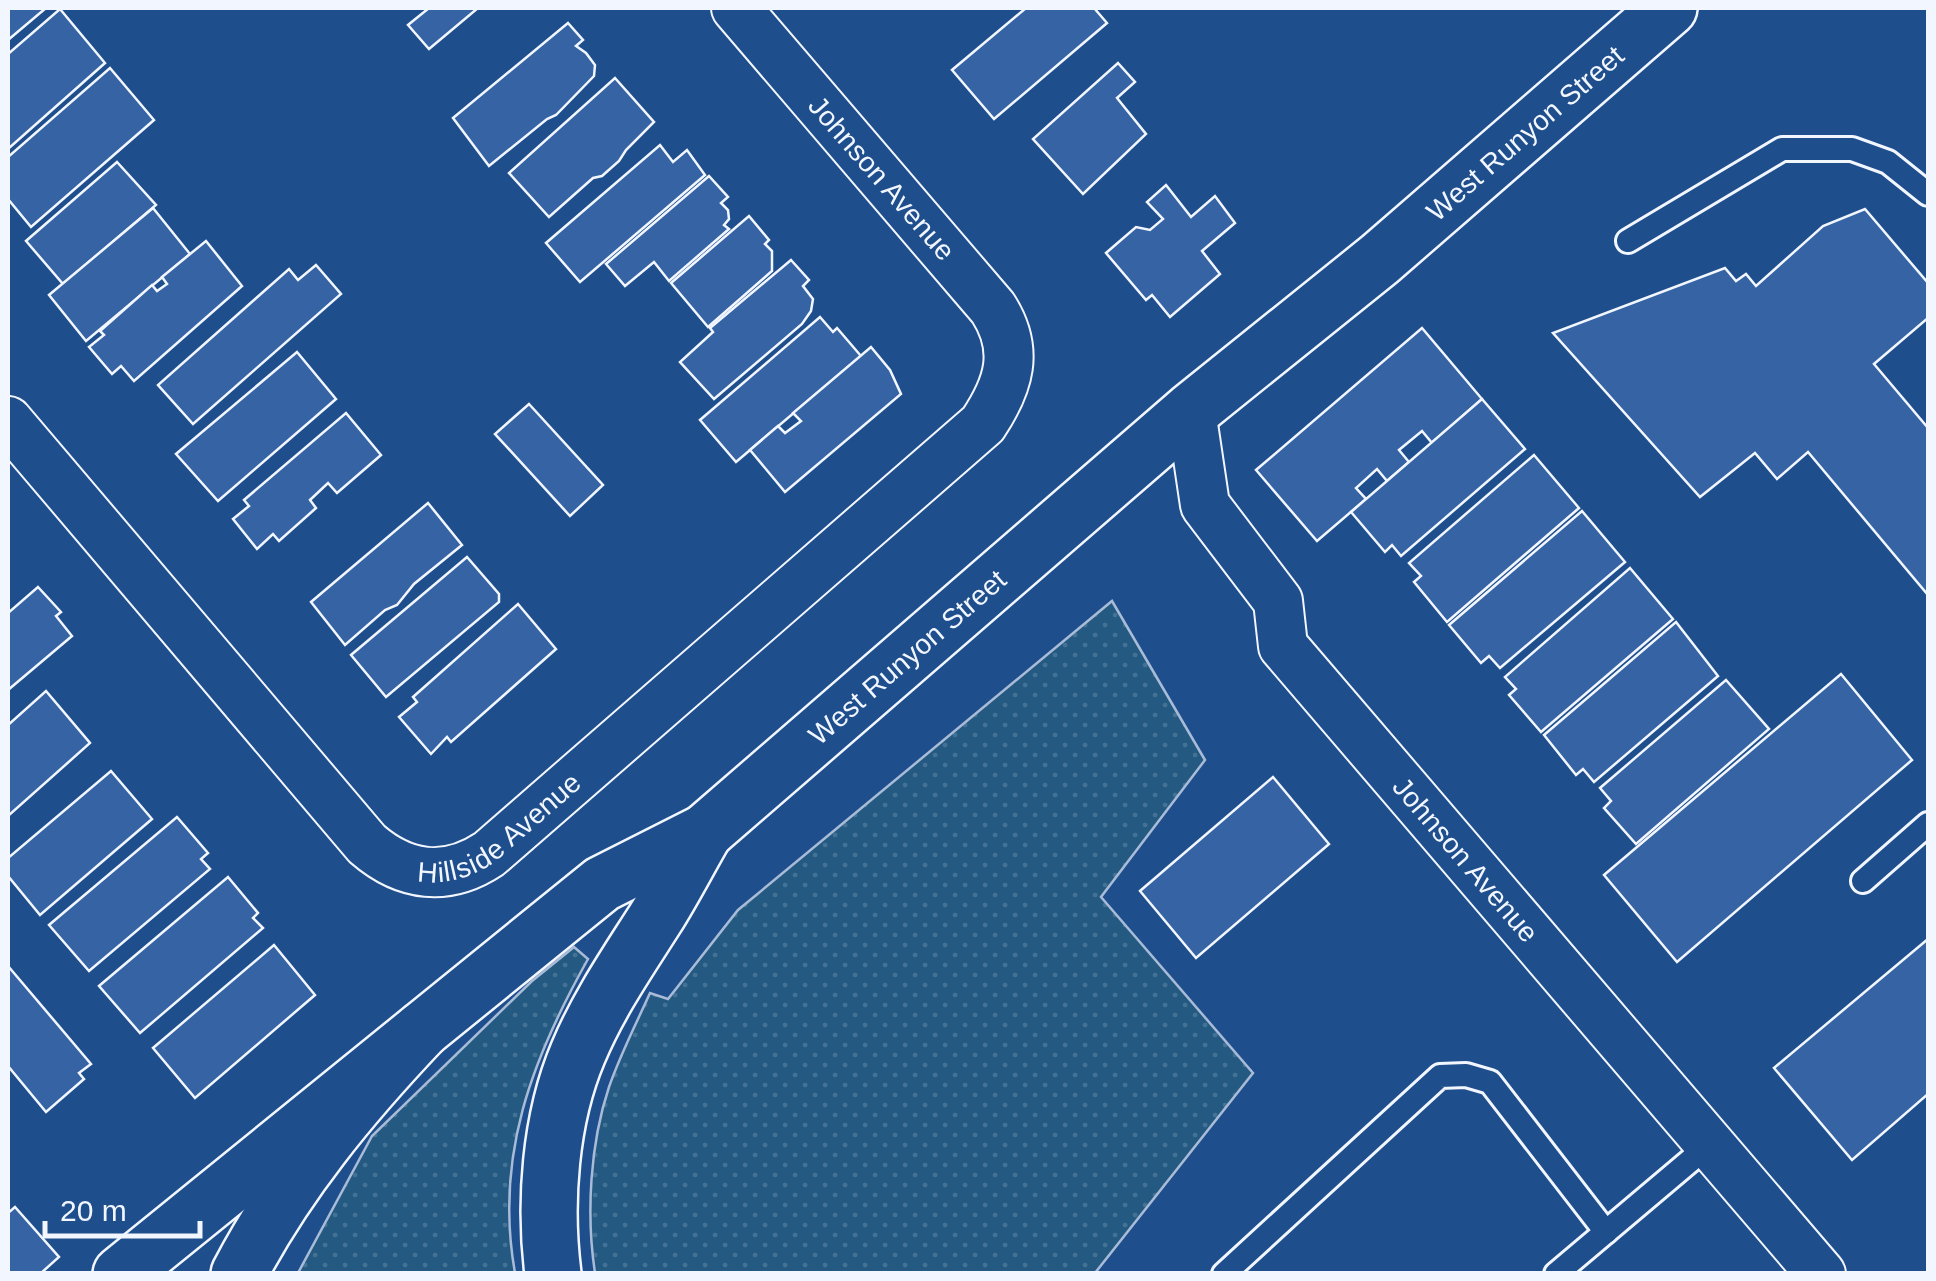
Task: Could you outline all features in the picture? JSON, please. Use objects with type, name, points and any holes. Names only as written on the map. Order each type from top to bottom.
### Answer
[{"type":"main road","name":"West Runyon Street","points":[[120,1274],[602,884],[705,832],[1191,410],[1380,259],[1658,13]]},
{"type":"main road","points":[[553,1274],[550,1249],[554,1149],[577,1055],[623,965],[705,832]]},
{"type":"main road","points":[[239,1274],[298,1174],[422,1030]]},
{"type":"street","name":"Johnson Avenue","points":[[736,8],[993,308],[1003,323],[1011,359]]},
{"type":"street","name":"Hillside Avenue","points":[[8,421],[367,844],[404,869],[430,874],[470,866],[489,854],[982,424],[1001,396],[1011,359]]},
{"type":"street","name":"Johnson Avenue","points":[[1191,410],[1204,505],[1278,601],[1283,646],[1822,1274]]},
{"type":"lane","points":[[1628,241],[1782,149],[1852,149],[1888,162],[1928,194]]},
{"type":"lane","points":[[1862,882],[1928,824]]},
{"type":"lane","points":[[1224,1274],[1440,1076],[1466,1074],[1490,1082],[1606,1232]]},
{"type":"lane","points":[[1556,1274],[1710,1144]]},
{"type":"shaded area","points":[[1112,601],[1205,760],[1101,897],[1253,1073],[1095,1273],[595,1273],[590,1203],[598,1132],[613,1075],[650,993],[668,999],[738,910]]},
{"type":"shaded area","points":[[574,947],[588,959],[535,1072],[514,1149],[510,1230],[515,1273],[298,1273],[372,1136],[532,981]]},
{"type":"building","points":[[8,8],[46,8],[8,40]]},
{"type":"building","points":[[429,8],[478,8],[429,49],[408,25]]},
{"type":"building","points":[[1026,8],[1094,8],[1107,23],[994,119],[952,70]]},
{"type":"building","points":[[60,9],[105,63],[8,149],[8,54]]},
{"type":"building","points":[[568,23],[583,40],[576,46],[595,65],[594,76],[556,115],[489,166],[453,118]]},
{"type":"building","points":[[1118,63],[1135,82],[1117,98],[1146,134],[1083,194],[1033,139]]},
{"type":"building","points":[[110,68],[154,120],[31,227],[8,199],[8,157]]},
{"type":"building","points":[[615,78],[654,122],[619,161],[549,217],[509,173]]},
{"type":"building","points":[[660,145],[673,162],[687,150],[705,175],[580,282],[546,243]]},
{"type":"building","points":[[117,162],[156,205],[63,284],[26,241]]},
{"type":"building","points":[[709,176],[728,197],[721,203],[728,210],[729,219],[724,225],[729,229],[669,281],[654,262],[625,286],[606,264]]},
{"type":"building","points":[[1166,185],[1191,217],[1215,196],[1235,223],[1202,251],[1220,274],[1170,317],[1152,295],[1146,300],[1106,253],[1136,227],[1150,230],[1163,219],[1147,202]]},
{"type":"building","points":[[153,208],[190,254],[86,341],[49,295]]},
{"type":"building","points":[[1865,209],[1928,283],[1928,318],[1874,364],[1928,428],[1928,595],[1808,452],[1777,479],[1755,453],[1700,497],[1553,333],[1725,268],[1736,281],[1746,274],[1756,286],[1823,226]]},
{"type":"building","points":[[749,216],[769,240],[765,244],[772,251],[772,271],[708,327],[671,283]]},
{"type":"building","points":[[206,241],[242,286],[134,381],[121,366],[112,374],[89,347],[104,335],[100,331],[152,285],[157,291],[167,284],[162,277]]},
{"type":"building","points":[[791,260],[809,280],[803,286],[813,299],[811,311],[802,324],[714,399],[680,362],[713,332],[710,328]]},
{"type":"building","points":[[316,265],[341,294],[193,424],[158,385],[289,269],[298,280]]},
{"type":"building","points":[[820,317],[833,332],[837,328],[861,356],[736,462],[700,420]]},
{"type":"building","points":[[1422,328],[1482,399],[1432,443],[1422,431],[1399,450],[1409,462],[1387,481],[1377,469],[1356,488],[1366,499],[1317,541],[1256,470]]},
{"type":"building","points":[[871,347],[890,370],[901,394],[785,492],[750,450],[778,426],[785,433],[801,421],[793,413]]},
{"type":"building","points":[[297,352],[336,399],[218,501],[176,454]]},
{"type":"building","points":[[1482,399],[1525,449],[1401,556],[1392,545],[1385,552],[1351,512]]},
{"type":"building","points":[[529,404],[603,485],[570,516],[495,434]]},
{"type":"building","points":[[346,413],[381,455],[337,493],[328,483],[310,500],[316,508],[279,541],[273,534],[257,549],[233,519],[249,506],[244,500]]},
{"type":"building","points":[[1534,455],[1579,508],[1447,622],[1414,582],[1421,576],[1409,563]]},
{"type":"building","points":[[428,503],[462,545],[414,584],[397,605],[385,610],[345,645],[311,602]]},
{"type":"building","points":[[1582,511],[1625,562],[1500,668],[1489,656],[1481,663],[1449,625]]},
{"type":"building","points":[[467,557],[499,594],[499,602],[386,697],[351,655]]},
{"type":"building","points":[[1630,568],[1673,619],[1541,732],[1509,695],[1516,689],[1505,677]]},
{"type":"building","points":[[38,587],[61,612],[56,616],[72,636],[8,690],[8,613]]},
{"type":"building","points":[[518,604],[556,649],[451,742],[447,737],[431,754],[399,717],[417,702],[413,697]]},
{"type":"building","points":[[1676,622],[1718,676],[1594,782],[1583,769],[1576,775],[1544,735]]},
{"type":"building","points":[[1841,674],[1912,760],[1677,962],[1604,875]]},
{"type":"building","points":[[1726,680],[1769,729],[1636,844],[1604,808],[1611,801],[1600,788]]},
{"type":"building","points":[[46,691],[90,743],[8,816],[8,725]]},
{"type":"building","points":[[111,771],[152,819],[40,915],[8,876],[8,858]]},
{"type":"building","points":[[1273,777],[1329,844],[1196,958],[1140,891]]},
{"type":"building","points":[[177,817],[208,853],[201,859],[210,869],[89,971],[49,925]]},
{"type":"building","points":[[228,877],[258,913],[253,918],[263,928],[140,1033],[99,986]]},
{"type":"building","points":[[1928,939],[1928,1094],[1852,1160],[1774,1068]]},
{"type":"building","points":[[274,945],[315,995],[195,1098],[153,1048]]},
{"type":"building","points":[[8,966],[91,1064],[79,1073],[84,1079],[46,1112],[8,1066]]},
{"type":"building","points":[[15,1207],[59,1257],[40,1274],[8,1274],[8,1213]]}]
